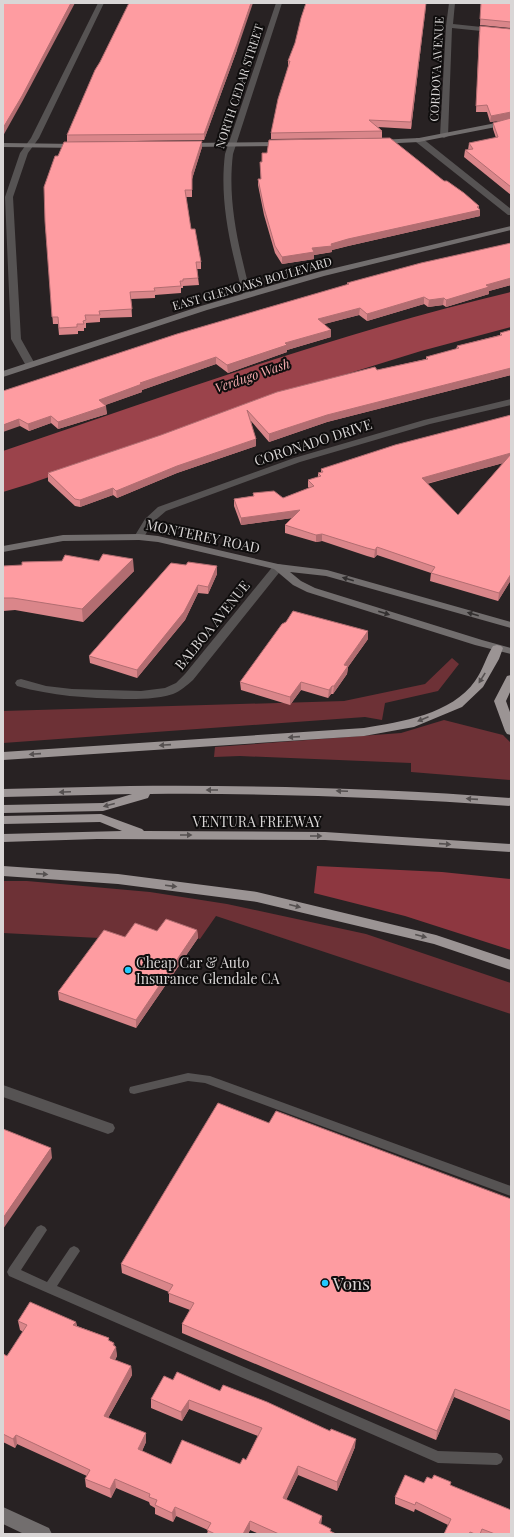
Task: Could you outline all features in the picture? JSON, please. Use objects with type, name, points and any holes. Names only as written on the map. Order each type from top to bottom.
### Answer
[{"type":"highway","points":[[3,756],[364,732],[410,724],[458,704],[479,684],[493,659],[497,648]]},
{"type":"highway","points":[[511,679],[500,701],[511,731]]},
{"type":"highway","points":[[3,794],[313,790],[511,802]]},
{"type":"highway","points":[[3,809],[102,807],[160,791]]},
{"type":"highway","points":[[3,820],[100,818],[147,835]]},
{"type":"highway","name":"VENTURA FREEWAY","points":[[3,838],[97,835],[325,836],[511,848]]},
{"type":"highway","points":[[3,871],[118,879],[257,897],[436,940],[511,965]]},
{"type":"street","points":[[30,364],[16,339],[9,198],[24,153],[35,138],[101,3]]},
{"type":"street","name":"NORTH CEDAR STREET","points":[[247,295],[237,255],[226,193],[226,176],[231,144],[279,3]]},
{"type":"street","name":"CORDOVA AVENUE","points":[[444,136],[449,26],[452,3]]},
{"type":"street","points":[[449,26],[511,32]]},
{"type":"street","points":[[370,142],[419,140],[511,122]]},
{"type":"street","name":"CORDOVA AVENUE","points":[[419,140],[511,213]]},
{"type":"street","points":[[178,145],[290,144]]},
{"type":"street","points":[[3,145],[86,146]]},
{"type":"street","name":"EAST GLENOAKS BOULEVARD","points":[[3,374],[247,295],[321,274],[511,228]]},
{"type":"street","name":"CORONADO DRIVE","points":[[139,537],[148,520],[162,509],[297,460],[427,422],[511,402]]},
{"type":"street","name":"MONTEREY ROAD","points":[[3,549],[63,538],[139,537],[164,540],[220,552],[278,567],[327,573],[511,625]]},
{"type":"street","name":"MONTEREY ROAD","points":[[278,567],[297,583],[311,590],[497,648],[511,651]]},
{"type":"street","name":"BALBOA AVENUE","points":[[21,683],[51,691],[90,695],[142,695],[170,691],[181,685],[189,677],[278,567]]},
{"type":"street","points":[[497,648],[511,640]]},
{"type":"street","points":[[3,1091],[108,1128]]},
{"type":"street","points":[[3,1515],[43,1534]]},
{"type":"lane","points":[[134,1090],[188,1077],[206,1079],[511,1191]]},
{"type":"lane","points":[[41,1230],[13,1272],[438,1457],[497,1458]]},
{"type":"lane","points":[[49,1288],[74,1251]]},
{"type":"shaded area","points":[[452,658],[459,664],[438,691],[385,703],[382,720],[365,717],[3,743],[3,711],[344,701],[425,684]]},
{"type":"shaded area","points":[[444,720],[503,735],[511,743],[511,780],[411,772],[411,763],[240,756],[214,757],[215,747],[401,733]]},
{"type":"shaded area","points":[[317,866],[442,872],[511,879],[511,950],[405,916],[314,893]]},
{"type":"shaded area","points":[[3,881],[27,881],[150,892],[227,904],[366,934],[511,983],[511,1014],[216,916],[200,939],[167,927],[158,939],[125,945],[99,938],[3,933]]},
{"type":"water","name":"Verdugo Wash","points":[[511,292],[511,327],[421,351],[324,381],[3,492],[3,451],[192,386],[319,345],[446,308]]},
{"type":"building","points":[[3,3],[71,3],[22,96],[3,128]]},
{"type":"building","points":[[129,3],[251,3],[204,134],[67,135],[95,70]]},
{"type":"building","points":[[306,3],[426,3],[411,122],[369,120],[382,131],[271,133],[278,99],[290,61],[288,61],[295,43]]},
{"type":"building","points":[[481,3],[511,3],[511,22],[480,19]]},
{"type":"building","points":[[480,26],[511,29],[511,112],[491,116],[487,105],[476,106]]},
{"type":"building","points":[[511,118],[511,187],[465,150],[473,149],[469,143],[498,137],[493,123]]},
{"type":"building","points":[[390,138],[444,181],[447,181],[464,193],[479,206],[477,207],[480,210],[348,239],[331,244],[332,246],[312,248],[314,252],[282,257],[275,246],[264,208],[258,179],[261,179],[260,162],[262,162],[262,153],[267,153],[269,140]]},
{"type":"building","points":[[202,141],[192,172],[192,190],[185,190],[191,229],[195,229],[201,262],[196,262],[198,278],[183,279],[183,281],[180,281],[181,286],[154,288],[155,291],[130,292],[132,309],[99,311],[100,315],[85,315],[86,320],[83,321],[84,324],[77,324],[77,327],[59,328],[58,317],[52,317],[44,187],[55,156],[58,156],[64,142]]},
{"type":"building","points":[[511,243],[511,278],[486,285],[489,287],[446,300],[444,298],[429,300],[424,297],[367,314],[360,308],[318,319],[331,330],[285,343],[287,345],[227,365],[216,357],[140,383],[142,384],[99,400],[106,406],[58,422],[51,416],[28,424],[19,419],[3,425],[3,391],[177,334],[349,284],[347,283],[421,263]]},
{"type":"building","points":[[511,330],[511,368],[327,415],[269,434],[247,410],[256,439],[177,466],[116,491],[113,488],[80,500],[75,499],[48,473],[161,435],[277,392],[375,367],[377,370],[428,359],[426,357],[459,348],[457,346],[502,335],[500,333]]},
{"type":"building","points":[[511,415],[511,453],[422,478],[458,515],[511,454],[511,574],[499,593],[431,573],[435,567],[377,547],[375,550],[322,534],[316,535],[285,525],[300,510],[241,518],[234,499],[254,496],[253,493],[274,491],[283,498],[314,486],[308,480],[321,476],[318,473],[323,472],[321,469],[395,445]]},
{"type":"building","points":[[103,554],[133,559],[82,609],[13,598],[3,598],[3,566],[22,565],[22,562],[62,561],[65,555],[99,561]]},
{"type":"building","points":[[188,562],[217,566],[208,587],[198,585],[184,612],[137,670],[89,656],[171,563],[186,565]]},
{"type":"building","points":[[293,611],[368,631],[344,665],[348,666],[334,686],[332,686],[329,690],[301,682],[290,697],[240,682],[282,624],[286,622]]},
{"type":"building","name":"Cheap Car & Auto Insurance Glendale CA","points":[[166,919],[197,930],[136,1020],[58,992],[104,930],[125,937],[135,923],[157,931]]},
{"type":"building","name":"Vons","points":[[218,1103],[269,1123],[276,1111],[511,1199],[511,1411],[455,1389],[437,1431],[182,1324],[194,1303],[168,1293],[173,1285],[121,1264]]},
{"type":"building","points":[[3,1129],[51,1148],[3,1218]]},
{"type":"building","points":[[30,1302],[76,1322],[73,1325],[109,1338],[108,1340],[114,1343],[113,1345],[116,1347],[110,1358],[131,1366],[104,1416],[146,1433],[138,1449],[171,1464],[182,1440],[240,1464],[243,1458],[246,1460],[262,1428],[189,1400],[181,1412],[151,1399],[164,1376],[173,1380],[177,1372],[220,1391],[223,1385],[267,1402],[330,1431],[331,1429],[356,1439],[337,1482],[298,1466],[283,1498],[322,1516],[319,1523],[331,1529],[330,1531],[336,1534],[279,1534],[250,1521],[243,1534],[215,1534],[207,1530],[211,1523],[175,1507],[172,1513],[155,1505],[157,1500],[149,1497],[150,1494],[115,1479],[110,1489],[85,1479],[90,1470],[16,1435],[13,1439],[3,1434],[3,1354],[7,1356],[27,1325],[18,1321]]},
{"type":"building","points":[[405,1475],[424,1483],[427,1477],[432,1479],[434,1475],[451,1482],[450,1485],[511,1510],[511,1534],[495,1534],[482,1529],[480,1534],[470,1532],[469,1534],[444,1534],[451,1519],[416,1502],[415,1505],[395,1497]]},
{"type":"place","name":"Cheap Car & Auto Insurance Glendale CA","points":[[128,970]]},
{"type":"place","name":"Vons","points":[[325,1283]]}]
